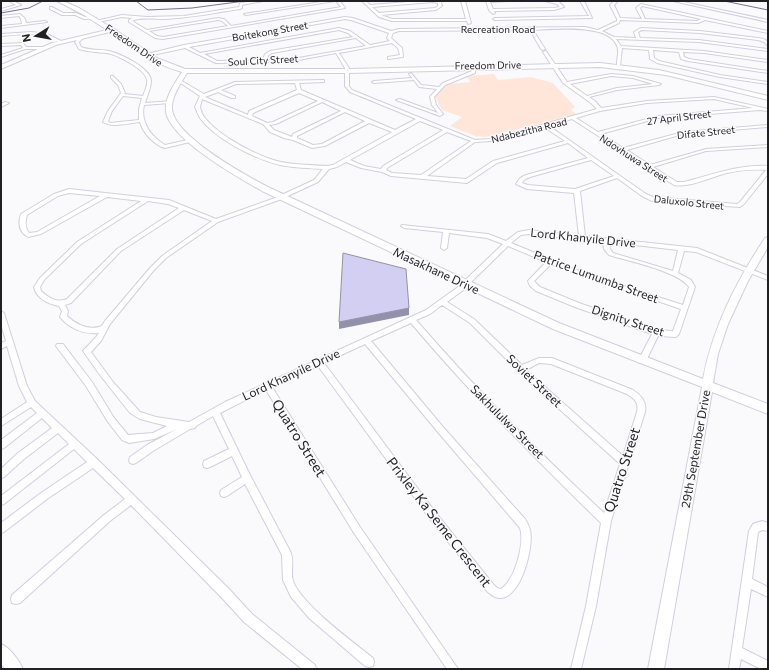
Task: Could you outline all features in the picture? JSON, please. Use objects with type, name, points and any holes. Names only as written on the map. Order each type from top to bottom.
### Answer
[{"type":"street","points":[[1,10],[19,5],[11,1]]},
{"type":"street","name":"Freedom Drive","points":[[58,1],[74,7],[96,19],[167,67],[185,71],[553,65],[618,66],[664,74],[768,98]]},
{"type":"street","points":[[241,9],[242,4],[261,1]]},
{"type":"street","points":[[246,14],[333,1]]},
{"type":"street","points":[[136,17],[130,21],[161,39],[230,26],[343,8],[338,1]]},
{"type":"street","points":[[364,1],[378,14],[392,20],[468,20]]},
{"type":"street","points":[[369,6],[433,1],[439,2],[440,6],[436,9],[378,14]]},
{"type":"street","points":[[463,1],[471,29]]},
{"type":"street","points":[[498,29],[488,1],[507,1]]},
{"type":"street","points":[[491,10],[554,9],[562,7],[558,3],[547,1]]},
{"type":"street","points":[[495,19],[592,17],[582,1]]},
{"type":"street","points":[[616,1],[612,5],[619,19]]},
{"type":"street","points":[[644,20],[638,8],[647,1]]},
{"type":"street","points":[[675,1],[768,20]]},
{"type":"street","points":[[1,6],[15,3]]},
{"type":"street","points":[[641,5],[768,32]]},
{"type":"street","points":[[51,8],[64,14],[76,14],[84,18],[96,19],[119,16],[184,17],[241,9]]},
{"type":"street","points":[[241,9],[255,22]]},
{"type":"street","points":[[1,17],[20,15],[24,24]]},
{"type":"street","points":[[146,31],[219,18],[230,26]]},
{"type":"street","points":[[281,18],[290,28]]},
{"type":"street","name":"Boitekong Street","points":[[148,55],[184,46],[349,18],[391,32]]},
{"type":"street","points":[[619,19],[701,22],[705,18]]},
{"type":"street","points":[[600,30],[616,23],[619,19]]},
{"type":"street","points":[[1,27],[45,22]]},
{"type":"street","name":"Recreation Road","points":[[391,32],[407,30],[580,28],[600,30],[614,38],[620,47]]},
{"type":"street","points":[[530,29],[566,84],[586,96],[600,110],[647,102],[708,97],[768,110]]},
{"type":"street","points":[[638,38],[636,32],[641,29],[684,31],[758,39],[765,41],[768,45]]},
{"type":"street","points":[[1,67],[42,48],[112,30]]},
{"type":"street","points":[[199,54],[337,30],[347,30],[369,46]]},
{"type":"street","points":[[1,35],[39,32],[47,34],[61,42]]},
{"type":"street","points":[[389,58],[398,58],[402,55],[400,47],[389,38],[391,32]]},
{"type":"street","points":[[82,37],[77,42],[80,48],[87,51],[114,54],[137,67],[151,80],[144,96],[140,116],[145,130],[164,147],[169,147],[192,140]]},
{"type":"street","points":[[265,62],[266,55],[271,52],[357,37]]},
{"type":"street","points":[[614,38],[700,41],[768,50]]},
{"type":"street","name":"Soul City Street","points":[[184,46],[218,62],[265,62],[290,61],[392,42]]},
{"type":"street","points":[[1,45],[42,48]]},
{"type":"street","points":[[1,56],[24,46]]},
{"type":"street","points":[[618,66],[620,47],[713,53],[768,61]]},
{"type":"street","points":[[651,49],[652,59],[658,62],[714,75],[768,83]]},
{"type":"street","points":[[681,51],[682,58],[688,60],[768,72]]},
{"type":"street","points":[[337,52],[347,69]]},
{"type":"street","points":[[10,53],[26,55]]},
{"type":"street","name":"Freedom Drive","points":[[347,69],[553,65]]},
{"type":"street","points":[[398,100],[440,115],[441,113],[434,105],[432,98],[444,84],[474,72],[473,67]]},
{"type":"street","name":"Ndabezitha Road","points":[[347,69],[347,86],[349,90],[474,140],[488,140],[545,126],[600,110]]},
{"type":"street","points":[[142,104],[170,102],[185,71]]},
{"type":"street","points":[[411,74],[420,86],[441,88]]},
{"type":"street","points":[[566,84],[611,75],[633,77],[655,82],[659,85],[617,89],[586,96]]},
{"type":"street","points":[[112,77],[123,90],[122,95],[110,111],[105,122],[109,124],[142,121]]},
{"type":"street","points":[[374,82],[415,79]]},
{"type":"street","points":[[180,81],[187,88],[202,97],[265,124],[274,123],[321,101]]},
{"type":"street","points":[[297,82],[298,91]]},
{"type":"street","points":[[323,82],[237,83],[202,97],[198,101],[198,107],[201,118],[211,128],[238,146],[277,162],[327,168],[333,167],[347,160],[419,119]]},
{"type":"street","points":[[218,90],[234,97]]},
{"type":"street","points":[[248,117],[251,112],[298,91],[395,132]]},
{"type":"street","points":[[122,95],[144,96]]},
{"type":"street","name":"Masakhane Drive","points":[[170,102],[169,111],[172,121],[178,128],[237,174],[465,285],[556,326],[642,361],[768,409]]},
{"type":"street","points":[[393,108],[404,102]]},
{"type":"street","points":[[1,106],[7,103]]},
{"type":"street","name":"27 April Street","points":[[597,134],[658,117],[762,108]]},
{"type":"street","points":[[295,139],[294,137],[296,135],[344,111]]},
{"type":"street","name":"Ndovhuwa Street","points":[[573,118],[670,182],[681,185],[726,171],[747,168],[768,170]]},
{"type":"street","points":[[265,124],[269,129],[286,137],[295,139],[312,147],[320,147],[369,121]]},
{"type":"street","name":"Daluxolo Street","points":[[545,126],[644,195],[652,198],[734,206],[742,204],[768,170]]},
{"type":"street","name":"Difate Street","points":[[622,150],[683,133],[768,126]]},
{"type":"street","points":[[383,171],[385,167],[446,130]]},
{"type":"street","points":[[422,177],[465,148],[474,140]]},
{"type":"street","points":[[347,160],[363,167],[391,174],[467,180],[495,162],[568,142]]},
{"type":"street","points":[[648,167],[706,150],[768,146]]},
{"type":"street","points":[[593,158],[528,176],[522,179],[519,183],[527,187],[557,191],[577,191],[618,176]]},
{"type":"street","points":[[192,426],[136,414],[87,351],[99,339],[104,328],[158,262],[216,221],[282,197],[316,181],[327,168]]},
{"type":"street","points":[[106,195],[39,233],[28,235],[24,231],[22,220],[24,214],[60,193],[69,191],[106,195],[146,200],[169,202],[216,221]]},
{"type":"street","points":[[577,191],[582,238]]},
{"type":"street","points":[[146,200],[85,238],[42,279],[37,287],[38,292],[52,302],[61,304],[73,299],[119,250],[183,208]]},
{"type":"street","name":"Patrice Lumumba Street","points":[[404,226],[484,235],[582,274],[685,308]]},
{"type":"street","points":[[444,248],[446,231]]},
{"type":"street","name":"Lord Khanyile Drive","points":[[133,460],[150,448],[192,426],[215,411],[431,310],[465,285],[516,235],[523,232],[682,248],[711,255],[767,276]]},
{"type":"street","name":"Dignity Street","points":[[550,261],[531,281],[536,287],[570,302],[656,333],[676,334],[692,284],[686,278],[611,254],[607,249],[606,241]]},
{"type":"street","name":"29th September Drive","points":[[656,669],[713,354],[727,312],[749,270],[767,243]]},
{"type":"street","points":[[675,274],[682,248]]},
{"type":"street","name":"Soviet Street","points":[[442,302],[472,321],[521,369],[625,463]]},
{"type":"street","points":[[61,304],[65,311],[63,317],[75,327],[92,331],[104,328]]},
{"type":"street","points":[[1,313],[5,344],[32,403],[94,462],[202,572],[226,594],[248,618],[311,669]]},
{"type":"street","name":"Sakhululwa Street","points":[[412,320],[442,355],[492,408],[606,521]]},
{"type":"street","points":[[642,361],[656,333]]},
{"type":"street","name":"Prixley Ka Seme Crescent","points":[[319,362],[391,462],[477,572],[492,590],[498,594],[506,593],[512,586],[517,575],[525,546],[526,534],[522,522],[440,429],[367,341]]},
{"type":"street","points":[[60,346],[89,384],[111,420],[125,438],[129,439],[154,436],[179,424]]},
{"type":"street","name":"Quatro Street","points":[[521,369],[535,361],[548,360],[636,395],[642,403],[642,409],[606,521],[591,606],[576,669]]},
{"type":"street","name":"Quatro Street","points":[[267,386],[357,530],[453,669]]},
{"type":"street","points":[[1,423],[32,403]]},
{"type":"street","points":[[215,411],[247,478],[287,554],[288,580],[292,590],[310,612],[369,662]]},
{"type":"street","points":[[1,445],[42,413]]},
{"type":"street","points":[[1,474],[21,456],[58,428]]},
{"type":"street","points":[[1,501],[75,444]]},
{"type":"street","points":[[208,464],[234,451]]},
{"type":"street","points":[[1,529],[44,496],[94,462]]},
{"type":"street","points":[[224,493],[247,478]]},
{"type":"street","points":[[16,599],[107,518],[131,499]]},
{"type":"street","points":[[734,669],[748,582],[754,531],[755,528],[760,525],[768,527]]},
{"type":"street","points":[[748,582],[768,592]]},
{"type":"street","points":[[737,651],[768,668]]},
{"type":"street","points":[[1,652],[15,669]]},
{"type":"shaded area","points":[[494,74],[498,80],[531,77],[553,83],[575,107],[571,110],[576,114],[486,137],[475,136],[450,126],[462,117],[442,110],[435,96],[448,84],[470,82],[467,76]]},
{"type":"building","points":[[343,253],[406,269],[409,308],[339,322]]},
{"type":"waterway","points":[[1,13],[29,8],[43,1]]},
{"type":"waterway","points":[[136,1],[148,10],[192,8],[245,1]]},
{"type":"waterway","points":[[724,1],[768,10]]}]
